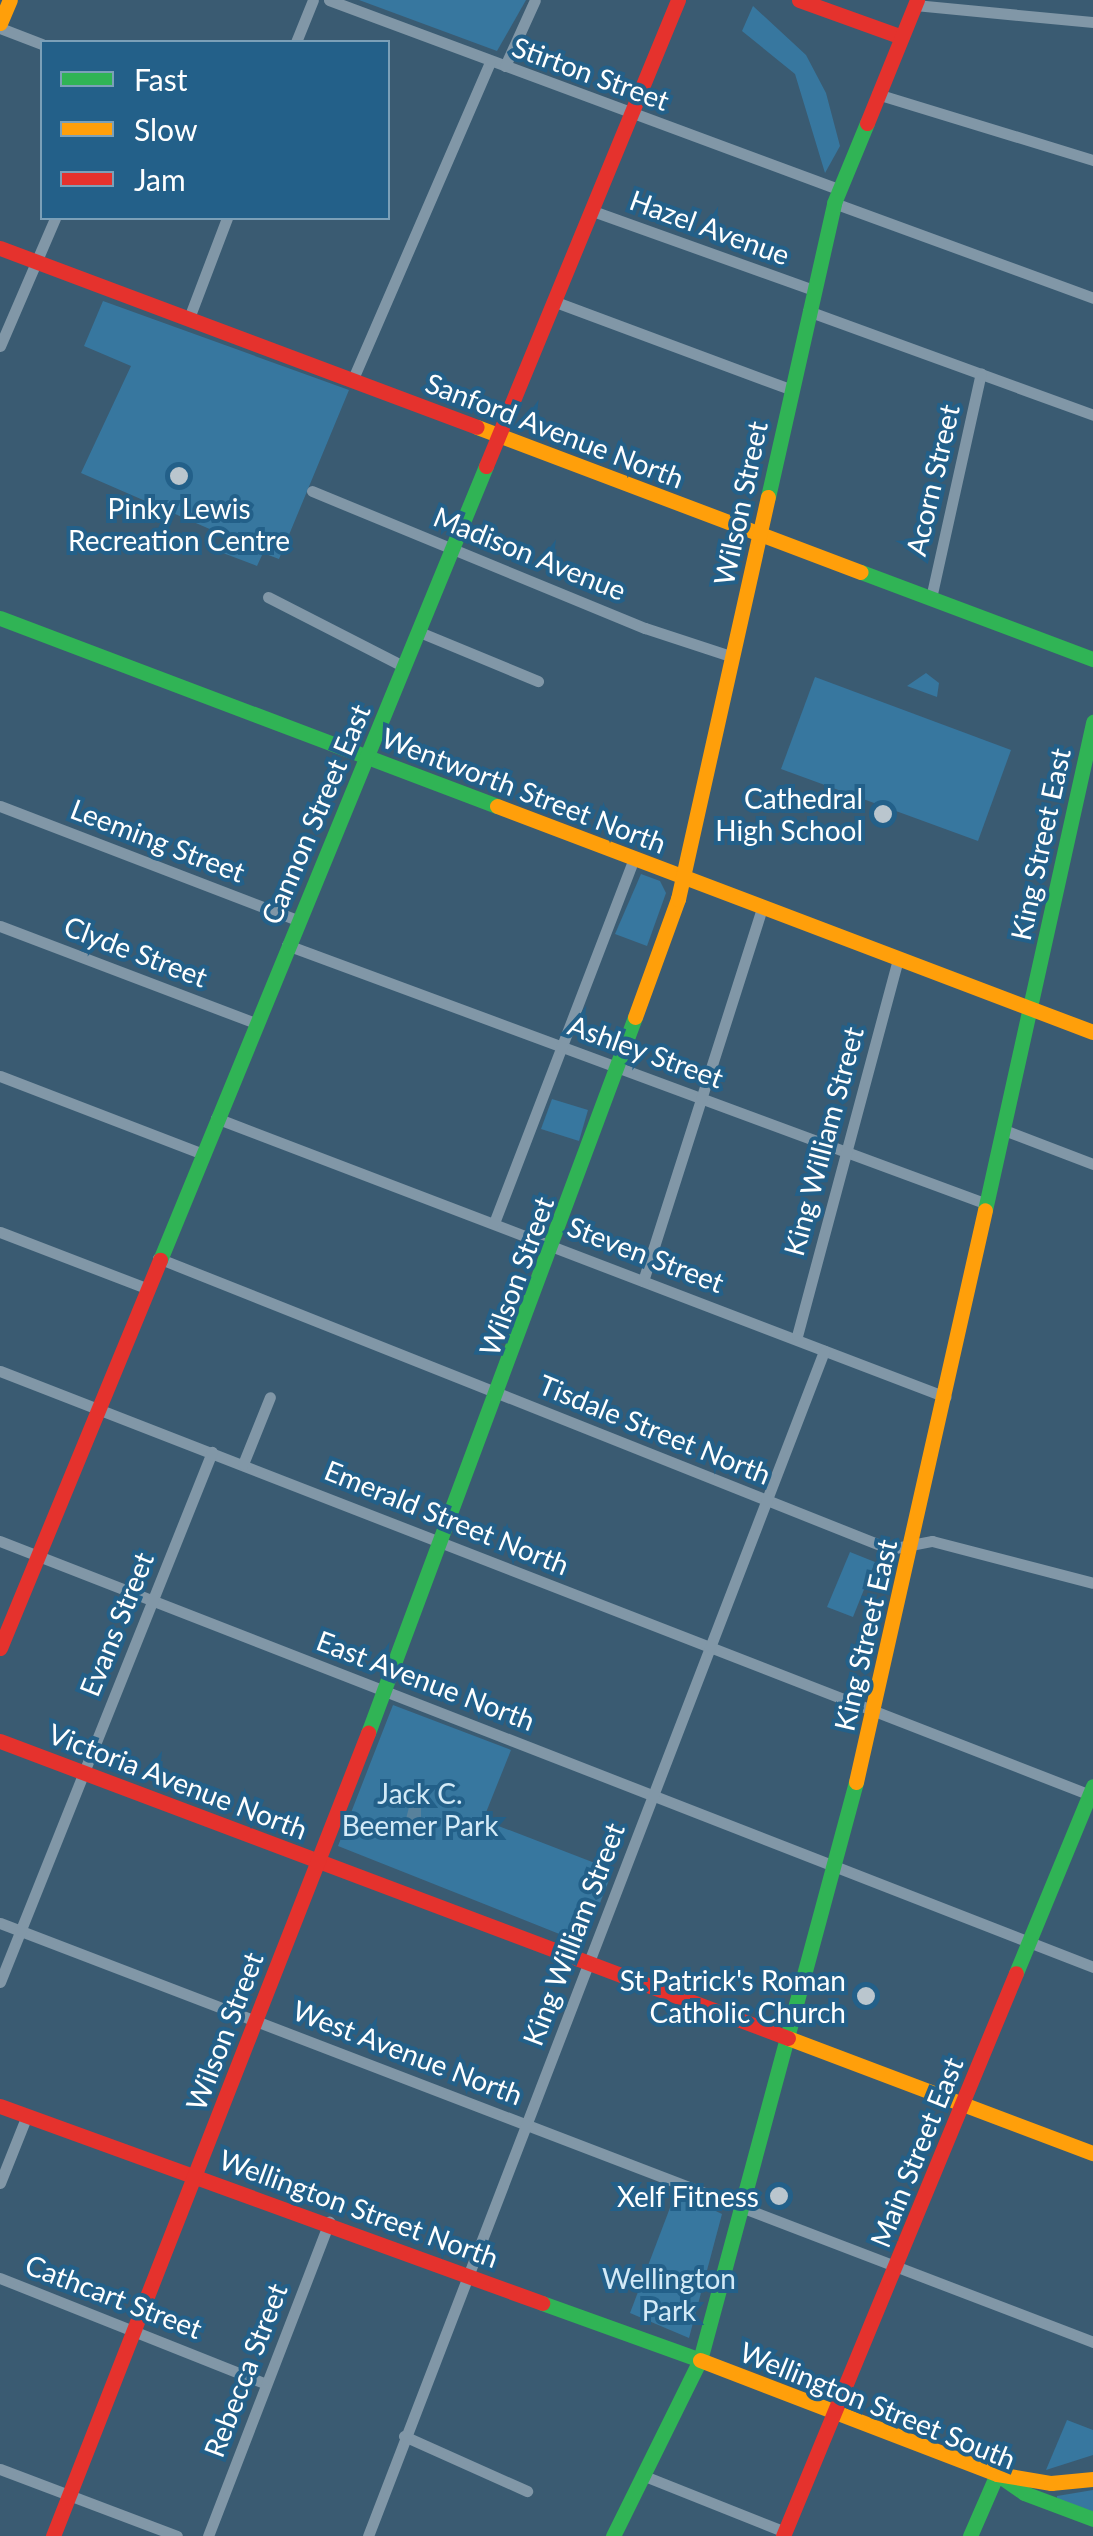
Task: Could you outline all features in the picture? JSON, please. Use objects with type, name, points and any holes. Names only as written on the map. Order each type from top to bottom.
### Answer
[{"type":"main road","points":[[0,25],[10,0]]},
{"type":"main road","name":"Cannon Street East","points":[[0,1648],[678,0]]},
{"type":"main road","points":[[798,0],[902,37]]},
{"type":"main road","name":"Wilson Street","points":[[52,2536],[443,1542],[555,1246],[684,877],[730,656],[836,196],[916,3]]},
{"type":"main road","name":"Sanford Avenue North","points":[[0,248],[1093,659]]},
{"type":"main road","name":"Wentworth Street North","points":[[0,618],[1093,1032]]},
{"type":"main road","name":"King Street East","points":[[613,2536],[700,2360],[874,1714],[1093,722]]},
{"type":"main road","name":"Victoria Avenue North","points":[[0,1740],[1093,2153]]},
{"type":"main road","name":"Main Street East","points":[[784,2534],[1092,1792]]},
{"type":"main road","name":"Wellington Street North","points":[[0,2106],[329,2222],[700,2360]]},
{"type":"main road","name":"Wellington Street South","points":[[700,2360],[996,2474],[1024,2493],[1093,2519]]},
{"type":"main road","points":[[970,2536],[996,2474],[1051,2484],[1093,2479]]},
{"type":"street","points":[[297,40],[313,0]]},
{"type":"street","name":"Stirton Street","points":[[329,0],[630,114],[1093,298]]},
{"type":"street","points":[[505,66],[534,0]]},
{"type":"street","points":[[916,3],[1093,22]]},
{"type":"street","points":[[0,25],[40,43]]},
{"type":"street","points":[[352,381],[490,62]]},
{"type":"street","points":[[877,94],[1093,160]]},
{"type":"street","name":"Hazel Avenue","points":[[590,210],[813,290]]},
{"type":"street","points":[[0,346],[55,220]]},
{"type":"street","points":[[189,318],[226,220]]},
{"type":"street","points":[[553,301],[790,389]]},
{"type":"street","points":[[808,310],[1093,415]]},
{"type":"street","name":"Acorn Street","points":[[931,598],[981,374]]},
{"type":"street","name":"Madison Avenue","points":[[312,491],[730,656]]},
{"type":"street","points":[[268,597],[403,666]]},
{"type":"street","points":[[417,630],[538,681]]},
{"type":"street","name":"Leeming Street","points":[[0,806],[298,920]]},
{"type":"street","points":[[494,1222],[634,858]]},
{"type":"street","points":[[643,1281],[763,906]]},
{"type":"street","name":"Clyde Street","points":[[0,926],[255,1023]]},
{"type":"street","name":"Ashley Street","points":[[287,945],[986,1204]]},
{"type":"street","name":"King William Street","points":[[797,1336],[898,958]]},
{"type":"street","points":[[0,1076],[200,1154]]},
{"type":"street","name":"Steven Street","points":[[216,1118],[797,1336],[824,1351],[946,1398]]},
{"type":"street","points":[[1004,1130],[1093,1164]]},
{"type":"street","points":[[0,1232],[146,1288]]},
{"type":"street","name":"Tisdale Street North","points":[[158,1258],[890,1549],[932,1541],[1093,1584]]},
{"type":"street","name":"King William Street","points":[[368,2536],[824,1351]]},
{"type":"street","name":"Emerald Street North","points":[[0,1371],[874,1714],[1092,1792]]},
{"type":"street","points":[[242,1464],[270,1396]]},
{"type":"street","name":"Evans Street","points":[[0,1982],[212,1452]]},
{"type":"street","name":"East Avenue North","points":[[0,1541],[1093,1967]]},
{"type":"street","name":"West Avenue North","points":[[0,1923],[742,2204],[1093,2342]]},
{"type":"street","points":[[0,2183],[27,2115]]},
{"type":"street","name":"Rebecca Street","points":[[208,2536],[329,2222]]},
{"type":"street","name":"Cathcart Street","points":[[0,2278],[266,2384]]},
{"type":"street","points":[[404,2436],[527,2491]]},
{"type":"street","points":[[0,2469],[178,2536]]},
{"type":"street","points":[[642,2474],[784,2534]]},
{"type":"green space","points":[[359,0],[526,0],[497,51]]},
{"type":"green space","points":[[753,6],[806,55],[826,93],[840,146],[825,173],[795,74],[742,31]]},
{"type":"green space","points":[[103,301],[349,390],[279,559],[263,553],[257,566],[223,553],[228,537],[81,473],[131,366],[84,346]]},
{"type":"green space","points":[[926,673],[939,683],[937,697],[907,686]]},
{"type":"green space","points":[[815,677],[1011,750],[978,841],[781,769]]},
{"type":"green space","points":[[641,874],[660,881],[666,893],[647,946],[615,934]]},
{"type":"green space","points":[[552,1099],[588,1110],[579,1141],[541,1129]]},
{"type":"green space","points":[[850,1552],[875,1562],[853,1617],[827,1607]]},
{"type":"green space","name":"Jack C. Beemer Park","points":[[393,1705],[511,1750],[483,1820],[613,1870],[587,1936],[577,1941],[338,1846]]},
{"type":"green space","name":"Wellington Park","points":[[676,2192],[722,2214],[689,2338],[630,2313]]},
{"type":"green space","points":[[1067,2420],[1093,2430],[1093,2455],[1046,2470]]},
{"type":"green space","points":[[1093,2490],[1093,2513],[1057,2499],[1057,2496]]},
{"type":"shaded area","points":[[421,1803],[421,1831],[410,1834],[404,1827],[409,1807]]},
{"type":"traffic: fast","points":[[768,497],[834,203],[867,123]]},
{"type":"traffic: fast","points":[[160,1260],[486,466]]},
{"type":"traffic: fast","points":[[861,572],[1093,659]]},
{"type":"traffic: fast","points":[[0,618],[497,806]]},
{"type":"traffic: fast","points":[[985,1210],[1093,722]]},
{"type":"traffic: fast","points":[[368,1733],[635,1017]]},
{"type":"traffic: fast","points":[[613,2536],[700,2360],[856,1782]]},
{"type":"traffic: fast","points":[[1016,1973],[1093,1786]]},
{"type":"traffic: fast","points":[[542,2303],[700,2360]]},
{"type":"traffic: fast","points":[[970,2536],[997,2474],[1024,2493],[1093,2519]]},
{"type":"traffic: slow","points":[[0,23],[10,0]]},
{"type":"traffic: slow","points":[[477,427],[861,572]]},
{"type":"traffic: slow","points":[[635,1017],[678,899],[768,497]]},
{"type":"traffic: slow","points":[[497,806],[1093,1032]]},
{"type":"traffic: slow","points":[[856,1782],[985,1210]]},
{"type":"traffic: slow","points":[[788,2038],[1093,2153]]},
{"type":"traffic: slow","points":[[700,2360],[997,2474],[1051,2483],[1093,2479]]},
{"type":"traffic: jam","points":[[486,466],[678,0]]},
{"type":"traffic: jam","points":[[799,0],[902,37]]},
{"type":"traffic: jam","points":[[867,123],[917,0]]},
{"type":"traffic: jam","points":[[0,248],[477,427]]},
{"type":"traffic: jam","points":[[0,1648],[160,1260]]},
{"type":"traffic: jam","points":[[53,2536],[368,1733]]},
{"type":"traffic: jam","points":[[0,1741],[788,2038]]},
{"type":"traffic: jam","points":[[783,2536],[1016,1973]]},
{"type":"traffic: jam","points":[[0,2106],[542,2303]]},
{"type":"place","name":"Pinky Lewis Recreation Centre","points":[[179,476]]},
{"type":"place","name":"Cathedral High School","points":[[883,814]]},
{"type":"place","name":"St Patrick's Roman Catholic Church","points":[[866,1996]]},
{"type":"place","name":"Xelf Fitness","points":[[779,2196]]}]
